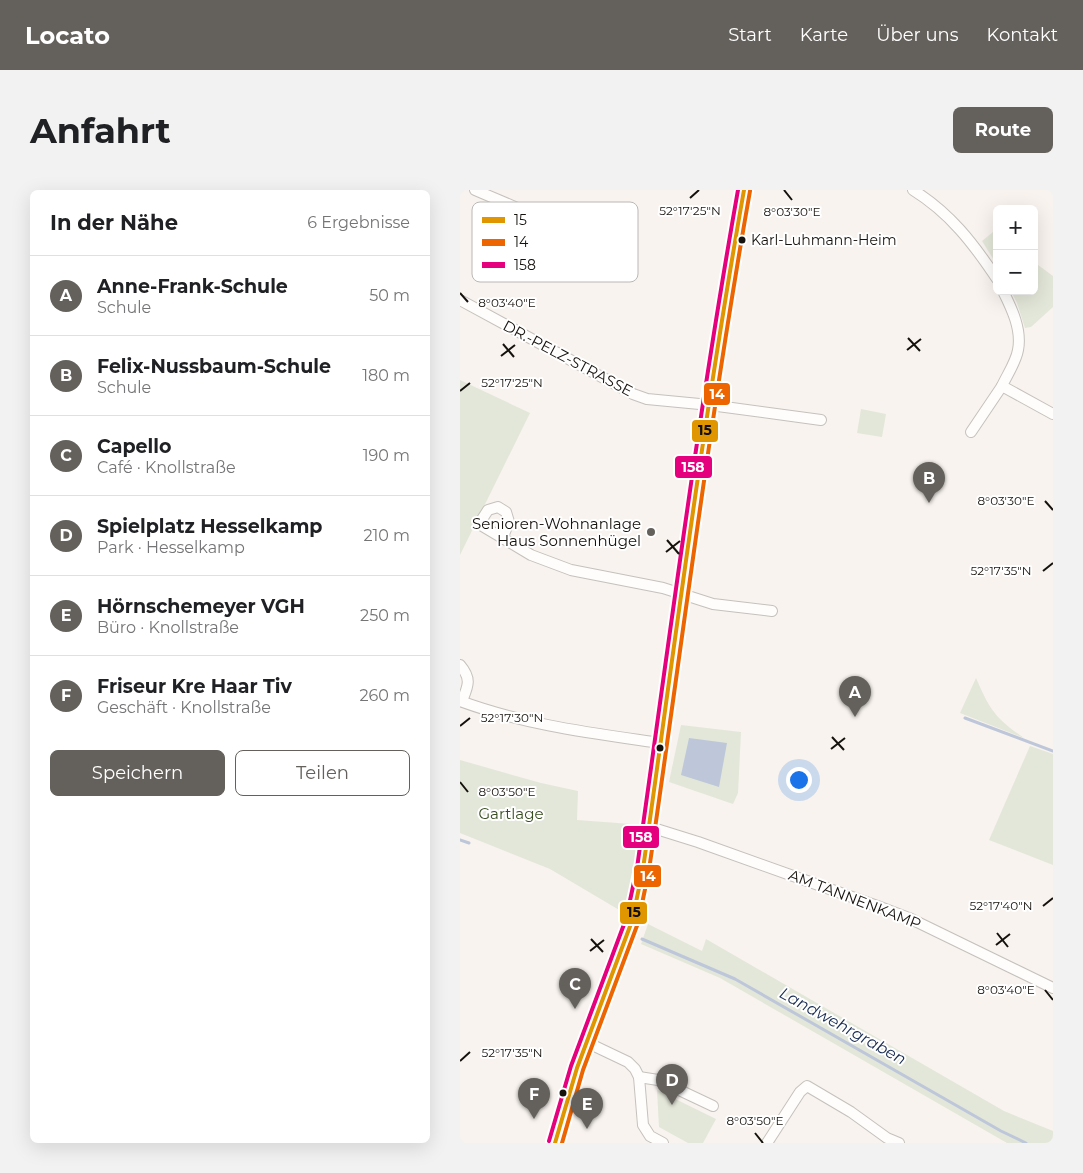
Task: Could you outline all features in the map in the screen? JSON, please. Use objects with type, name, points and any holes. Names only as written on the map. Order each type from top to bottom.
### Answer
[{"type":"street","points":[[474,190],[503,202]]},
{"type":"street","points":[[555,1143],[576,1070],[632,921],[643,870],[730,266],[743,190]]},
{"type":"street","points":[[913,190],[949,217],[974,245],[993,273]]},
{"type":"street","points":[[971,432],[1002,386],[1018,352],[1020,335],[1005,295]]},
{"type":"street","name":"DR.-PELZ-STRASSE","points":[[460,300],[633,394],[647,399],[710,405],[821,420]]},
{"type":"street","points":[[1002,386],[1053,414]]},
{"type":"street","points":[[502,540],[531,555],[570,570],[663,588],[713,604],[772,611]]},
{"type":"street","points":[[460,665],[467,674],[468,684],[461,701],[513,718],[562,729],[660,743]]},
{"type":"street","name":"AM TANNENKAMP","points":[[650,827],[698,842],[909,918],[1053,988]]},
{"type":"street","points":[[586,1042],[628,1062],[635,1069],[638,1077],[643,1125],[650,1136],[663,1143]]},
{"type":"street","points":[[638,1077],[658,1080],[713,1106]]},
{"type":"street","points":[[766,1143],[800,1092],[808,1086],[851,1112],[887,1138],[899,1143]]},
{"type":"green space","points":[[993,232],[993,259],[982,241]]},
{"type":"green space","points":[[1038,265],[1053,276],[1053,307],[1031,327],[1025,328],[1013,295],[1038,295]]},
{"type":"green space","points":[[460,380],[530,413],[460,555]]},
{"type":"green space","points":[[861,409],[886,414],[882,437],[857,433]]},
{"type":"green space","points":[[976,678],[994,712],[1006,725],[1024,738],[960,713]]},
{"type":"green space","points":[[681,725],[741,732],[738,793],[733,804],[669,782]]},
{"type":"green space","points":[[1030,746],[1053,754],[1053,865],[989,840]]},
{"type":"green space","name":"Gartlage","points":[[460,760],[541,783],[578,791],[577,820],[645,825],[626,914],[550,869],[460,833]]},
{"type":"green space","points":[[648,924],[702,951],[706,939],[1004,1111],[1053,1131],[1053,1143],[1007,1143],[720,978],[641,944]]},
{"type":"green space","points":[[657,1090],[716,1119],[703,1143],[688,1143],[659,1127]]},
{"type":"water","points":[[689,738],[727,743],[719,787],[681,775]]},
{"type":"waterway","points":[[965,718],[1053,751]]},
{"type":"waterway","name":"Landwehrgraben","points":[[460,840],[469,843]]},
{"type":"waterway","name":"Landwehrgraben","points":[[642,939],[735,979],[1001,1131],[1026,1143]]},
{"type":"transit line","name":"158","points":[[549,1141],[571,1066],[626,919],[637,868],[697,444],[738,190]]},
{"type":"transit line","name":"15","points":[[555,1143],[577,1068],[632,921],[643,869],[703,444],[744,190]]},
{"type":"transit line","name":"14","points":[[562,1143],[583,1070],[638,923],[649,870],[709,446],[750,191]]},
{"type":"place","name":"Karl-Luhmann-Heim","points":[[742,240]]},
{"type":"place","name":"Felix-Nussbaum-Schule","points":[[929,503]]},
{"type":"place","name":"Senioren-Wohnanlage Haus Sonnenhügel","points":[[651,532]]},
{"type":"place","name":"Anne-Frank-Schule","points":[[855,717]]},
{"type":"place","name":"Capello","points":[[575,1009]]},
{"type":"place","name":"Spielplatz Hesselkamp","points":[[672,1105]]},
{"type":"place","name":"Friseur Kre Haar Tiv","points":[[534,1119]]},
{"type":"place","name":"Hörnschemeyer VGH","points":[[587,1129]]}]
